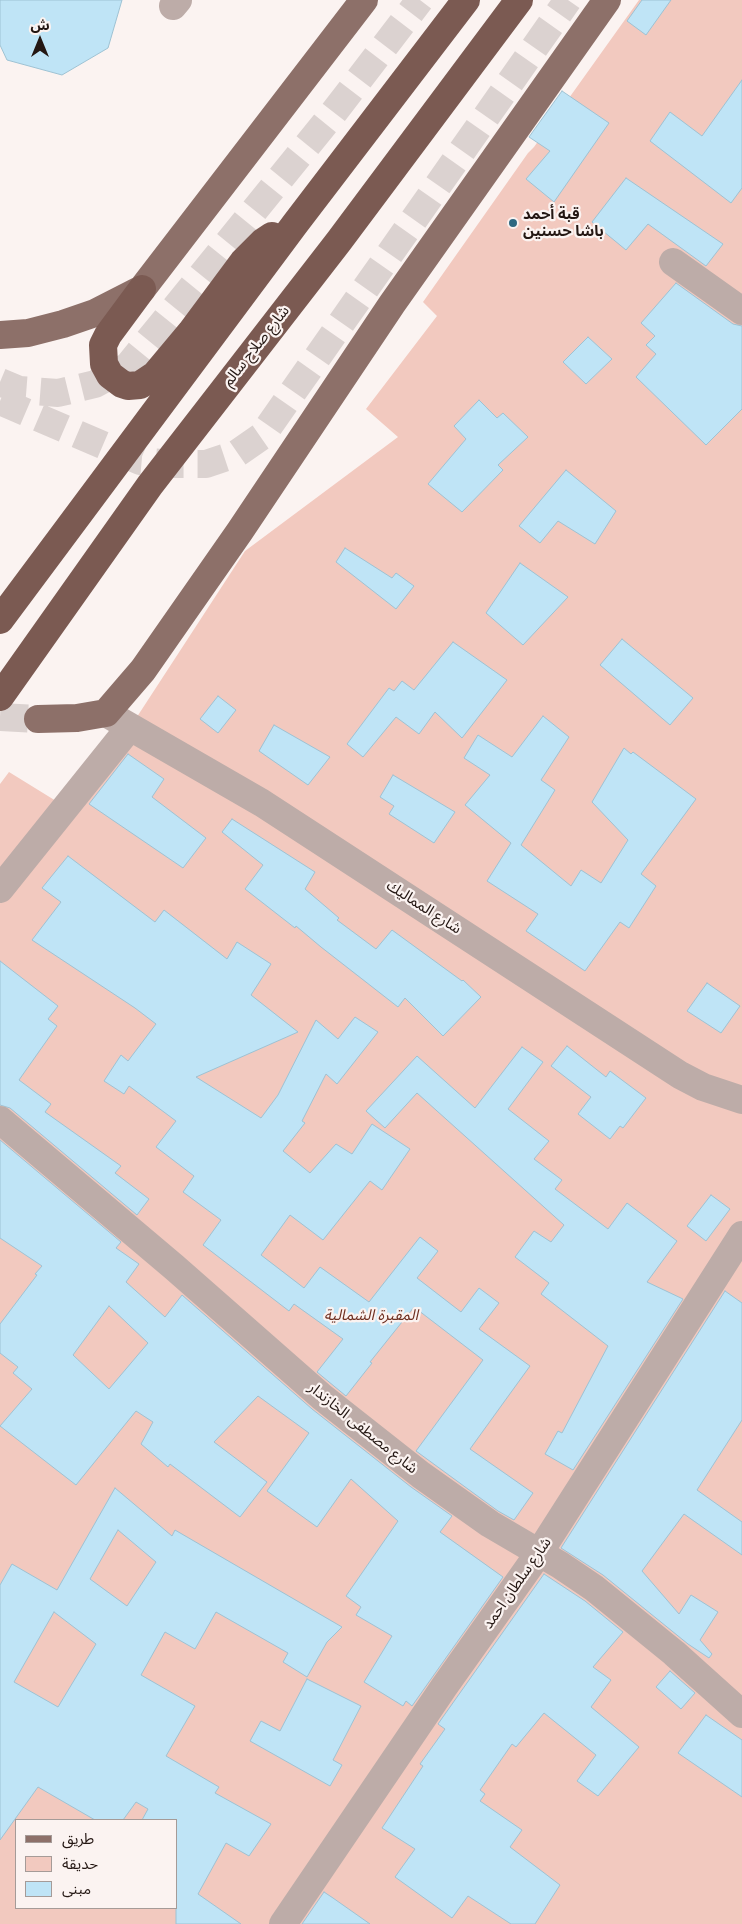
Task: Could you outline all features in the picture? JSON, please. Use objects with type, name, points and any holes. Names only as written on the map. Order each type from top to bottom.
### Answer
[{"type":"highway","points":[[0,620],[295,224],[466,0]]},
{"type":"highway","name":"شارع صلاح سالم","points":[[0,697],[150,485],[339,241],[519,0]]},
{"type":"highway","points":[[142,289],[108,334],[103,344],[102,355],[104,364],[110,375],[128,386],[140,385],[155,375],[191,332],[243,262],[263,242],[295,224]]},
{"type":"main road","points":[[0,335],[28,333],[95,314],[142,289],[364,0]]},
{"type":"main road","points":[[38,719],[77,718],[106,713],[143,670],[246,523],[392,304],[607,0]]},
{"type":"street","points":[[673,262],[742,311]]},
{"type":"street","name":"شارع المماليك","points":[[106,713],[262,802],[680,1075],[725,1096],[742,1100]]},
{"type":"street","points":[[0,889],[130,727]]},
{"type":"street","name":"شارع مصطفى الخازندار","points":[[0,1120],[174,1266],[322,1397],[469,1510],[577,1576],[617,1606],[674,1653],[742,1714]]},
{"type":"street","name":"شارع سلطان احمد","points":[[283,1924],[444,1687],[539,1553],[742,1235]]},
{"type":"green space","name":"المقبرة الشمالية","points":[[639,0],[742,0],[742,1924],[0,1924],[0,784],[9,772],[69,809],[118,746],[245,551],[398,437],[366,409],[437,316],[423,302]]},
{"type":"building","points":[[0,0],[122,0],[108,48],[62,75],[7,60],[0,45]]},
{"type":"building","points":[[642,0],[671,0],[646,35],[627,21]]},
{"type":"building","points":[[742,80],[742,188],[731,203],[650,141],[670,112],[702,136]]},
{"type":"building","points":[[562,91],[609,123],[554,202],[526,179],[550,151],[529,137]]},
{"type":"building","points":[[626,178],[723,244],[706,266],[648,224],[626,250],[592,222]]},
{"type":"building","points":[[676,283],[733,324],[742,326],[742,409],[706,445],[636,377],[656,354],[646,345],[655,336],[641,323]]},
{"type":"building","points":[[588,337],[612,359],[586,384],[563,362]]},
{"type":"building","points":[[479,400],[497,418],[503,413],[528,437],[498,465],[503,470],[462,512],[428,484],[466,439],[454,426]]},
{"type":"building","points":[[566,470],[616,511],[595,544],[558,521],[540,543],[519,526]]},
{"type":"building","points":[[345,548],[392,578],[396,573],[414,586],[396,609],[336,562]]},
{"type":"building","points":[[520,563],[568,597],[523,645],[486,613]]},
{"type":"building","points":[[622,639],[693,698],[670,725],[600,665]]},
{"type":"building","points":[[453,642],[507,680],[462,738],[435,712],[419,734],[396,717],[363,757],[347,744],[389,688],[394,691],[402,681],[414,690]]},
{"type":"building","points":[[218,696],[236,710],[218,733],[200,719]]},
{"type":"building","points":[[543,716],[569,737],[541,780],[555,790],[521,845],[571,886],[581,870],[601,883],[628,840],[592,802],[624,748],[631,754],[633,752],[696,799],[641,874],[656,886],[629,928],[620,922],[585,971],[526,931],[538,914],[487,881],[511,843],[465,805],[490,775],[464,758],[478,735],[512,757]]},
{"type":"building","points":[[274,725],[330,757],[308,785],[259,751]]},
{"type":"building","points":[[128,754],[164,779],[152,797],[206,838],[183,868],[89,804]]},
{"type":"building","points":[[393,775],[455,812],[434,843],[389,814],[394,806],[380,797]]},
{"type":"building","points":[[232,819],[315,872],[305,889],[339,918],[337,920],[376,949],[392,930],[463,980],[481,997],[443,1036],[405,998],[398,1007],[296,926],[295,928],[245,889],[263,865],[222,832]]},
{"type":"building","points":[[68,856],[155,922],[164,910],[227,959],[237,942],[271,964],[251,995],[298,1032],[196,1077],[261,1118],[278,1095],[316,1020],[338,1039],[355,1017],[378,1032],[337,1084],[326,1074],[302,1121],[305,1123],[283,1151],[310,1173],[336,1144],[352,1154],[372,1124],[410,1149],[382,1190],[370,1181],[323,1240],[290,1215],[261,1255],[304,1288],[320,1267],[369,1302],[420,1237],[438,1251],[417,1278],[461,1312],[479,1288],[499,1303],[479,1329],[530,1366],[470,1449],[533,1493],[514,1520],[498,1511],[416,1451],[483,1360],[414,1307],[370,1362],[372,1363],[346,1396],[317,1372],[343,1339],[294,1304],[289,1311],[203,1245],[221,1220],[183,1192],[194,1176],[156,1147],[176,1121],[129,1086],[124,1094],[104,1081],[121,1055],[128,1061],[156,1024],[32,940],[61,902],[42,888]]},
{"type":"building","points":[[0,961],[58,1006],[48,1019],[57,1026],[19,1080],[51,1104],[45,1112],[121,1166],[115,1173],[149,1199],[137,1215],[10,1108],[0,1105]]},
{"type":"building","points":[[707,983],[740,1006],[721,1033],[687,1011]]},
{"type":"building","points":[[567,1046],[606,1077],[610,1071],[646,1098],[623,1128],[620,1126],[610,1139],[578,1114],[591,1097],[551,1066]]},
{"type":"building","points":[[522,1047],[543,1062],[508,1109],[549,1141],[534,1159],[562,1180],[555,1189],[608,1229],[627,1203],[677,1241],[647,1282],[683,1299],[573,1470],[545,1454],[558,1431],[562,1433],[608,1346],[541,1294],[549,1283],[515,1257],[534,1231],[551,1242],[564,1225],[417,1093],[385,1128],[366,1111],[417,1056],[475,1108]]},
{"type":"building","points":[[0,1140],[121,1242],[116,1248],[139,1264],[126,1282],[165,1317],[182,1295],[312,1409],[411,1487],[452,1516],[440,1532],[503,1577],[412,1706],[406,1701],[403,1706],[364,1682],[392,1636],[356,1615],[361,1607],[346,1596],[398,1521],[351,1479],[317,1527],[267,1491],[309,1433],[258,1396],[214,1442],[267,1482],[240,1517],[170,1464],[168,1467],[141,1444],[153,1422],[136,1411],[76,1485],[0,1426],[32,1389],[13,1373],[18,1367],[0,1353],[0,1324],[42,1266],[0,1238]],"holes":[[[109,1306],[148,1343],[109,1389],[73,1355]]]},
{"type":"building","points":[[711,1195],[730,1209],[706,1241],[687,1226]]},
{"type":"building","points":[[725,1291],[742,1303],[742,1420],[697,1490],[742,1522],[742,1555],[684,1514],[642,1571],[679,1614],[691,1595],[718,1612],[700,1640],[712,1654],[709,1658],[688,1644],[603,1575],[561,1548]]},
{"type":"building","points":[[115,1488],[172,1536],[175,1530],[342,1627],[327,1642],[307,1677],[283,1662],[288,1653],[216,1612],[195,1649],[165,1632],[141,1675],[195,1706],[166,1756],[219,1787],[215,1793],[271,1824],[249,1856],[226,1843],[198,1894],[241,1924],[176,1924],[176,1909],[178,1909],[178,1819],[143,1819],[148,1809],[136,1802],[124,1819],[93,1819],[38,1787],[0,1840],[0,1585],[12,1564],[57,1590]],"holes":[[[118,1530],[156,1562],[127,1606],[90,1579]],[[54,1612],[96,1644],[58,1707],[14,1682]]]},
{"type":"building","points":[[544,1574],[585,1601],[623,1632],[593,1667],[611,1680],[591,1707],[639,1747],[598,1796],[577,1781],[596,1755],[544,1713],[516,1747],[512,1744],[480,1790],[485,1794],[480,1801],[522,1830],[510,1847],[560,1885],[535,1924],[511,1924],[468,1896],[452,1918],[395,1877],[415,1849],[382,1828],[423,1766],[420,1764],[445,1729],[438,1724]]},
{"type":"building","points":[[670,1671],[695,1693],[681,1709],[656,1687]]},
{"type":"building","points":[[307,1679],[361,1706],[333,1760],[342,1765],[330,1786],[250,1741],[261,1721],[280,1731]]},
{"type":"building","points":[[706,1715],[742,1740],[742,1797],[678,1753]]},
{"type":"building","points":[[324,1892],[333,1898],[370,1924],[302,1924]]},
{"type":"tunnel","points":[[0,382],[19,390],[58,393],[95,384],[128,366],[331,116],[420,0]]},
{"type":"tunnel","points":[[0,401],[140,461],[206,464],[236,454],[262,436],[568,0]]},
{"type":"tunnel","points":[[0,717],[38,719]]},
{"type":"place","name":"قبة أحمد باشا حسنين","points":[[513,223]]}]
